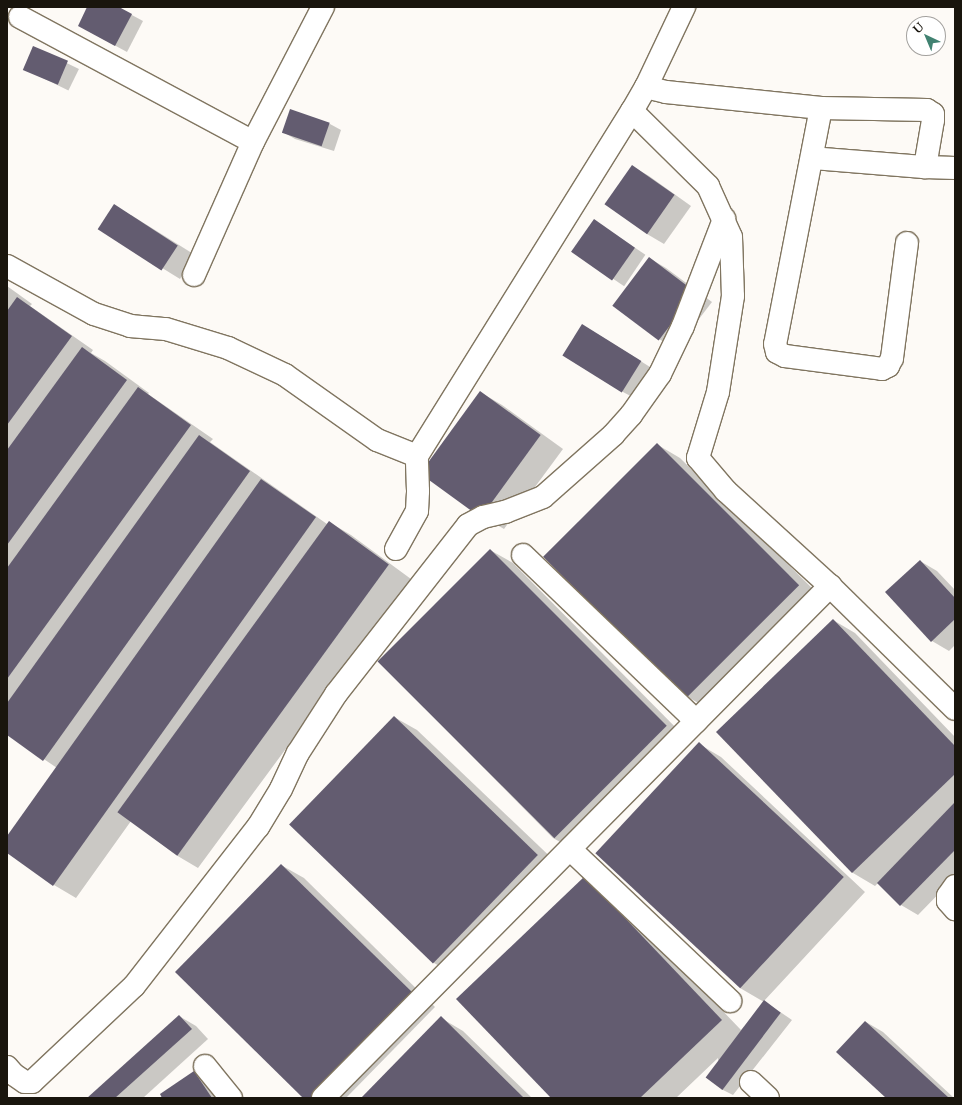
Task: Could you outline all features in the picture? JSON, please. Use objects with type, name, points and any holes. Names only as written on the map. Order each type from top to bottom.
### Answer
[{"type":"street","points":[[194,275],[253,142],[323,7]]},
{"type":"street","points":[[396,549],[416,511],[418,491],[417,456],[632,111],[646,87],[684,7]]},
{"type":"street","points":[[18,17],[253,142]]},
{"type":"street","points":[[646,87],[666,92],[821,108],[927,110],[933,114],[925,166]]},
{"type":"street","points":[[821,108],[775,344],[777,352],[785,356],[882,369],[888,366],[892,358],[907,243]]},
{"type":"street","points":[[632,111],[708,186],[731,237],[733,296],[718,392],[698,458],[726,490],[830,586],[955,708]]},
{"type":"street","points":[[812,158],[955,168]]},
{"type":"street","points":[[7,1067],[13,1074],[25,1082],[32,1082],[134,986],[258,827],[281,789],[298,753],[336,694],[468,525],[483,517],[505,512],[543,497],[613,435],[631,415],[660,374],[683,326],[724,219]]},
{"type":"street","points":[[7,266],[94,314],[130,326],[166,329],[228,348],[285,375],[377,440],[417,456]]},
{"type":"street","points":[[523,556],[696,721]]},
{"type":"street","points":[[323,1098],[830,586]]},
{"type":"street","points":[[570,849],[730,1001]]},
{"type":"street","points":[[955,886],[948,896],[948,901],[955,909]]},
{"type":"street","points":[[205,1066],[230,1098]]},
{"type":"street","points":[[751,1082],[768,1098]]},
{"type":"building","points":[[87,7],[119,7],[132,14],[115,46],[78,26]]},
{"type":"building","points":[[33,46],[68,61],[58,85],[23,70]]},
{"type":"building","points":[[290,109],[330,123],[322,146],[282,133]]},
{"type":"building","points":[[632,165],[675,195],[647,234],[604,204]]},
{"type":"building","points":[[114,204],[178,245],[161,271],[98,229]]},
{"type":"building","points":[[594,219],[635,248],[612,280],[571,252]]},
{"type":"building","points":[[649,257],[695,292],[659,341],[612,306]]},
{"type":"building","points":[[17,297],[72,336],[7,425],[7,311]]},
{"type":"building","points":[[582,324],[641,361],[622,392],[562,355]]},
{"type":"building","points":[[82,347],[127,380],[7,545],[7,450]]},
{"type":"building","points":[[138,387],[191,425],[7,679],[7,568]]},
{"type":"building","points":[[480,391],[541,435],[481,518],[420,474]]},
{"type":"building","points":[[199,435],[250,471],[43,761],[7,735],[7,703]]},
{"type":"building","points":[[657,443],[799,585],[685,699],[543,557]]},
{"type":"building","points":[[261,479],[316,517],[53,886],[7,853],[7,836]]},
{"type":"building","points":[[329,521],[389,564],[177,856],[117,812]]},
{"type":"building","points":[[490,549],[667,726],[554,838],[378,661]]},
{"type":"building","points":[[920,560],[955,598],[955,619],[931,642],[885,592]]},
{"type":"building","points":[[833,619],[955,746],[955,774],[852,873],[716,732]]},
{"type":"building","points":[[394,716],[538,855],[433,964],[289,825]]},
{"type":"building","points":[[699,742],[844,877],[740,988],[595,853]]},
{"type":"building","points":[[955,802],[955,850],[900,906],[877,883]]},
{"type":"building","points":[[281,864],[414,994],[311,1098],[303,1098],[175,972]]},
{"type":"building","points":[[585,876],[722,1020],[640,1098],[551,1098],[456,999]]},
{"type":"building","points":[[764,1000],[781,1013],[722,1090],[706,1077]]},
{"type":"building","points":[[179,1015],[192,1029],[115,1098],[87,1098]]},
{"type":"building","points":[[441,1016],[524,1098],[361,1098]]},
{"type":"building","points":[[865,1021],[949,1098],[886,1098],[836,1052]]},
{"type":"building","points":[[194,1071],[212,1098],[162,1098],[160,1094]]}]
